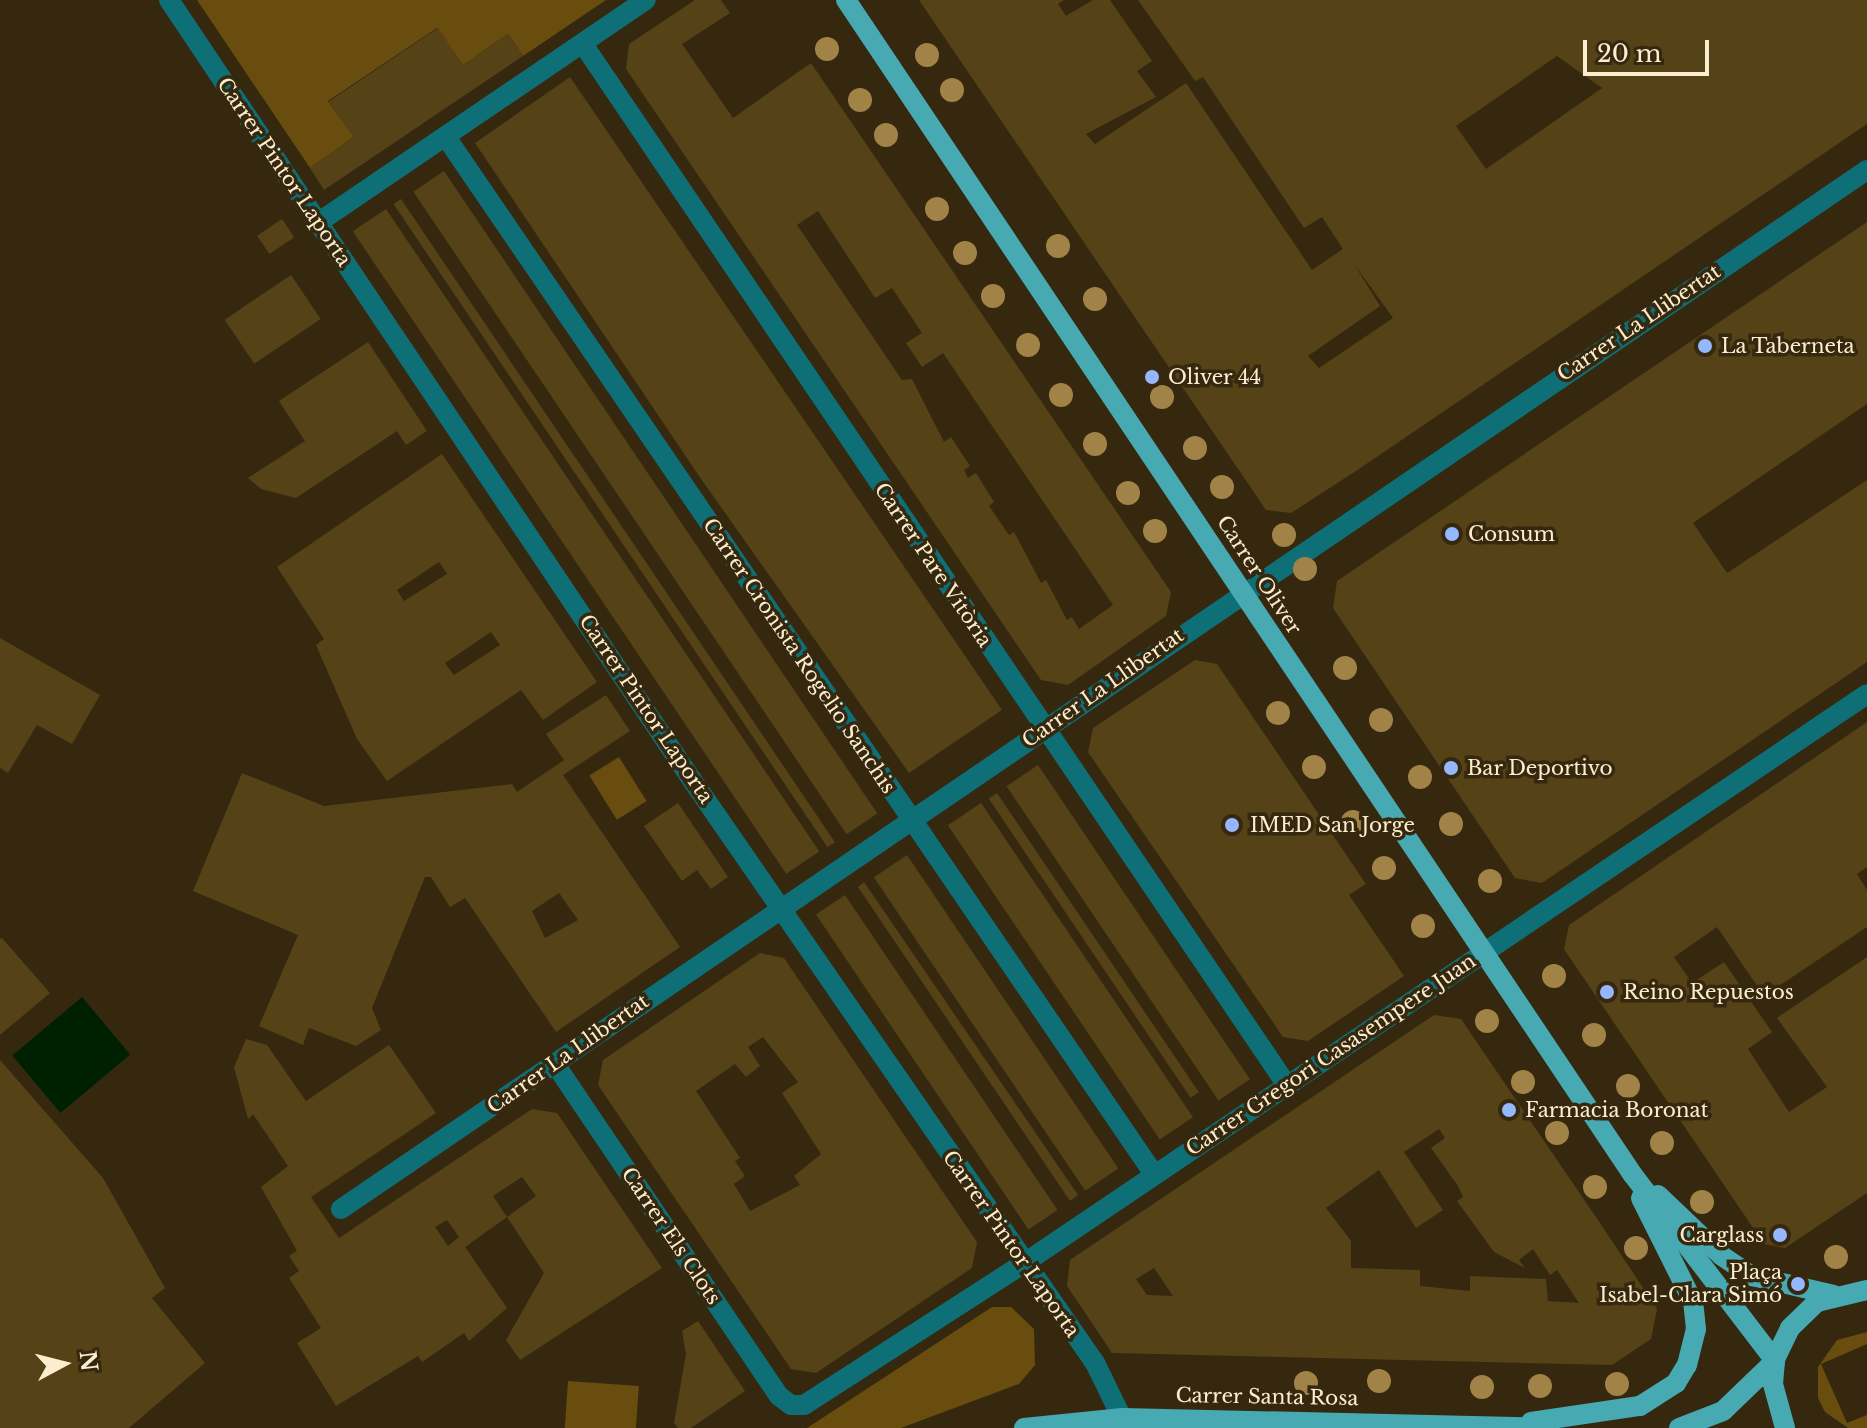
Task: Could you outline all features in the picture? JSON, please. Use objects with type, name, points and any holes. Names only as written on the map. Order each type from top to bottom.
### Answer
[{"type":"main road","name":"Carrer Oliver","points":[[846,0],[1633,1175],[1775,1361]]},
{"type":"main road","name":"Carrer Oliver","points":[[1633,1175],[1736,1267],[1772,1284],[1834,1295]]},
{"type":"main road","points":[[1511,1428],[1640,1406],[1676,1383],[1687,1365],[1696,1329],[1693,1302],[1650,1222],[1633,1175]]},
{"type":"main road","points":[[1679,1428],[1723,1411],[1775,1361],[1802,1314],[1834,1295],[1867,1290]]},
{"type":"main road","points":[[1775,1361],[1775,1405],[1785,1428]]},
{"type":"main road","name":"Carrer Santa Rosa","points":[[1024,1428],[1122,1418],[1547,1428]]},
{"type":"street","name":"Carrer Pintor Laporta","points":[[169,0],[781,909],[1108,1383],[1122,1418]]},
{"type":"street","points":[[319,222],[646,0]]},
{"type":"street","name":"Carrer Pare Vitòria","points":[[583,44],[1286,1084]]},
{"type":"street","name":"Carrer Cronista Rogelio Sanchis","points":[[446,137],[1154,1174]]},
{"type":"street","name":"Carrer La Llibertat","points":[[341,1209],[912,822],[1243,591],[1867,170]]},
{"type":"street","name":"Carrer Gregori Casasempere Juan","points":[[791,1405],[804,1405],[1023,1264],[1867,694]]},
{"type":"street","name":"Carrer Els Clots","points":[[555,1064],[779,1396],[791,1405]]},
{"type":"shaded area","points":[[197,0],[606,0],[523,56],[508,34],[463,65],[437,28],[328,101],[354,137],[310,168]]},
{"type":"shaded area","points":[[619,757],[647,801],[617,820],[589,776]]},
{"type":"shaded area","points":[[82,997],[130,1054],[60,1113],[12,1055]]},
{"type":"shaded area","points":[[992,1307],[1011,1307],[1034,1329],[1035,1365],[1019,1384],[901,1428],[807,1428]]},
{"type":"shaded area","points":[[1867,1332],[1867,1344],[1821,1364],[1847,1423],[1867,1415],[1867,1428],[1848,1428],[1825,1412],[1818,1398],[1818,1367],[1837,1340]]},
{"type":"shaded area","points":[[568,1381],[639,1386],[636,1428],[565,1428]]},
{"type":"building","points":[[695,0],[721,0],[730,13],[682,44],[733,118],[811,63],[1171,592],[1166,616],[1068,685],[1041,680],[626,69],[629,44]],"holes":[[[818,211],[875,298],[892,288],[922,333],[906,343],[922,367],[943,353],[1113,605],[1079,629],[1072,617],[1067,620],[1046,580],[1041,583],[1014,532],[1009,535],[989,506],[994,502],[976,473],[968,478],[964,470],[970,466],[951,437],[944,442],[912,379],[902,380],[797,225]]]},
{"type":"building","points":[[919,0],[1064,0],[1058,4],[1066,16],[1093,0],[1110,0],[1152,61],[1137,71],[1156,97],[1086,134],[1095,144],[1186,83],[1312,270],[1343,249],[1322,217],[1304,228],[1203,77],[1195,81],[1138,0],[1867,0],[1867,124],[1291,513],[1266,510]],"holes":[[[1557,56],[1602,88],[1486,169],[1456,126]],[[1354,264],[1393,318],[1319,368],[1308,356],[1380,306]]]},
{"type":"building","points":[[438,28],[463,65],[508,34],[523,56],[324,190],[310,168],[354,137],[328,102]]},
{"type":"building","points":[[570,77],[1002,710],[909,773],[699,476],[475,143]]},
{"type":"building","points":[[444,171],[877,814],[847,834],[413,192]]},
{"type":"building","points":[[401,199],[835,842],[827,847],[394,204]]},
{"type":"building","points":[[386,209],[819,852],[786,874],[353,231]]},
{"type":"building","points":[[282,219],[294,237],[269,254],[257,236]]},
{"type":"building","points":[[1867,222],[1867,404],[1693,523],[1727,573],[1867,480],[1867,662],[1542,883],[1515,878],[1333,608],[1337,581]]},
{"type":"building","points":[[291,275],[321,319],[254,364],[225,320]]},
{"type":"building","points":[[368,342],[427,431],[406,445],[397,431],[296,498],[261,489],[248,478],[305,441],[279,401]]},
{"type":"building","points":[[442,454],[597,682],[543,720],[521,690],[387,781],[357,739],[316,645],[324,639],[277,567]],"holes":[[[439,562],[447,574],[404,601],[397,590]],[[491,632],[500,645],[454,675],[445,663]]]},
{"type":"building","points":[[0,638],[100,695],[72,744],[37,725],[8,773],[0,768]]},
{"type":"building","name":"IMED San Jorge","points":[[1195,660],[1217,664],[1366,884],[1349,895],[1404,976],[1308,1041],[1283,1037],[1088,752],[1093,728]]},
{"type":"building","points":[[606,695],[630,731],[563,775],[680,947],[556,1032],[465,898],[450,907],[431,877],[425,877],[372,1008],[381,1030],[356,1046],[309,1028],[303,1045],[259,1026],[298,935],[193,891],[242,773],[324,806],[512,784],[517,792],[564,760],[546,734]],"holes":[[[559,893],[578,920],[545,938],[532,911]]]},
{"type":"building","points":[[1867,722],[1867,867],[1857,874],[1867,890],[1867,927],[1764,996],[1717,927],[1674,957],[1692,983],[1724,962],[1772,1032],[1748,1049],[1789,1112],[1827,1087],[1777,1018],[1867,957],[1867,1193],[1785,1248],[1764,1244],[1564,949],[1569,925]]},
{"type":"building","points":[[1038,765],[1250,1079],[1218,1100],[1006,786]]},
{"type":"building","points":[[997,793],[1199,1092],[1191,1098],[989,799]]},
{"type":"building","points":[[678,803],[728,877],[711,889],[697,870],[682,881],[644,826]]},
{"type":"building","points":[[981,803],[1193,1117],[1160,1140],[948,825]]},
{"type":"building","points":[[907,855],[1118,1168],[1085,1191],[874,877]]},
{"type":"building","points":[[864,882],[1078,1195],[1070,1201],[858,887]]},
{"type":"building","points":[[845,895],[1057,1210],[1028,1230],[816,915]]},
{"type":"building","points":[[0,939],[50,993],[0,1035]]},
{"type":"building","points":[[760,953],[784,958],[977,1242],[972,1268],[816,1373],[791,1369],[598,1085],[603,1060]],"holes":[[[763,1037],[798,1082],[782,1093],[821,1154],[794,1176],[800,1185],[750,1211],[734,1184],[745,1176],[735,1161],[740,1158],[696,1091],[735,1064],[746,1077],[760,1066],[748,1047]]]},
{"type":"building","points":[[1434,1015],[1461,1019],[1657,1309],[1651,1339],[1612,1365],[1112,1353],[1067,1286],[1070,1260]],"holes":[[[1439,1129],[1445,1138],[1431,1148],[1458,1186],[1463,1197],[1457,1201],[1494,1252],[1525,1268],[1519,1260],[1533,1249],[1550,1275],[1557,1270],[1579,1303],[1548,1301],[1546,1279],[1470,1276],[1470,1291],[1420,1286],[1420,1270],[1351,1268],[1351,1241],[1326,1208],[1379,1170],[1416,1228],[1443,1210],[1404,1152]],[[1154,1268],[1173,1296],[1147,1295],[1136,1279]]]},
{"type":"building","points":[[246,1039],[267,1045],[306,1101],[389,1045],[436,1113],[311,1197],[339,1238],[532,1109],[557,1113],[662,1268],[520,1360],[506,1340],[544,1273],[507,1217],[465,1247],[507,1308],[469,1341],[464,1333],[422,1362],[418,1356],[336,1406],[297,1343],[321,1328],[289,1278],[299,1271],[289,1256],[297,1251],[261,1187],[288,1166],[253,1114],[248,1119],[234,1067]],"holes":[[[522,1177],[536,1196],[507,1217],[493,1196]],[[447,1220],[459,1237],[448,1246],[435,1227]]]},
{"type":"building","points":[[0,1060],[103,1178],[165,1288],[152,1298],[205,1363],[129,1428],[0,1428]]},
{"type":"building","points":[[698,1321],[745,1391],[691,1428],[678,1428],[674,1423],[686,1354],[682,1331]]},
{"type":"place","name":"La Taberneta","points":[[1705,346]]},
{"type":"place","name":"Oliver 44","points":[[1152,377]]},
{"type":"place","name":"Consum","points":[[1452,534]]},
{"type":"place","name":"Bar Deportivo","points":[[1451,768]]},
{"type":"place","name":"IMED San Jorge","points":[[1232,825]]},
{"type":"place","name":"Reino Repuestos","points":[[1607,992]]},
{"type":"place","name":"Farmacia Boronat","points":[[1509,1110]]},
{"type":"place","name":"Carglass","points":[[1780,1235]]},
{"type":"place","name":"Plaça Isabel-Clara Simó","points":[[1798,1284]]}]
